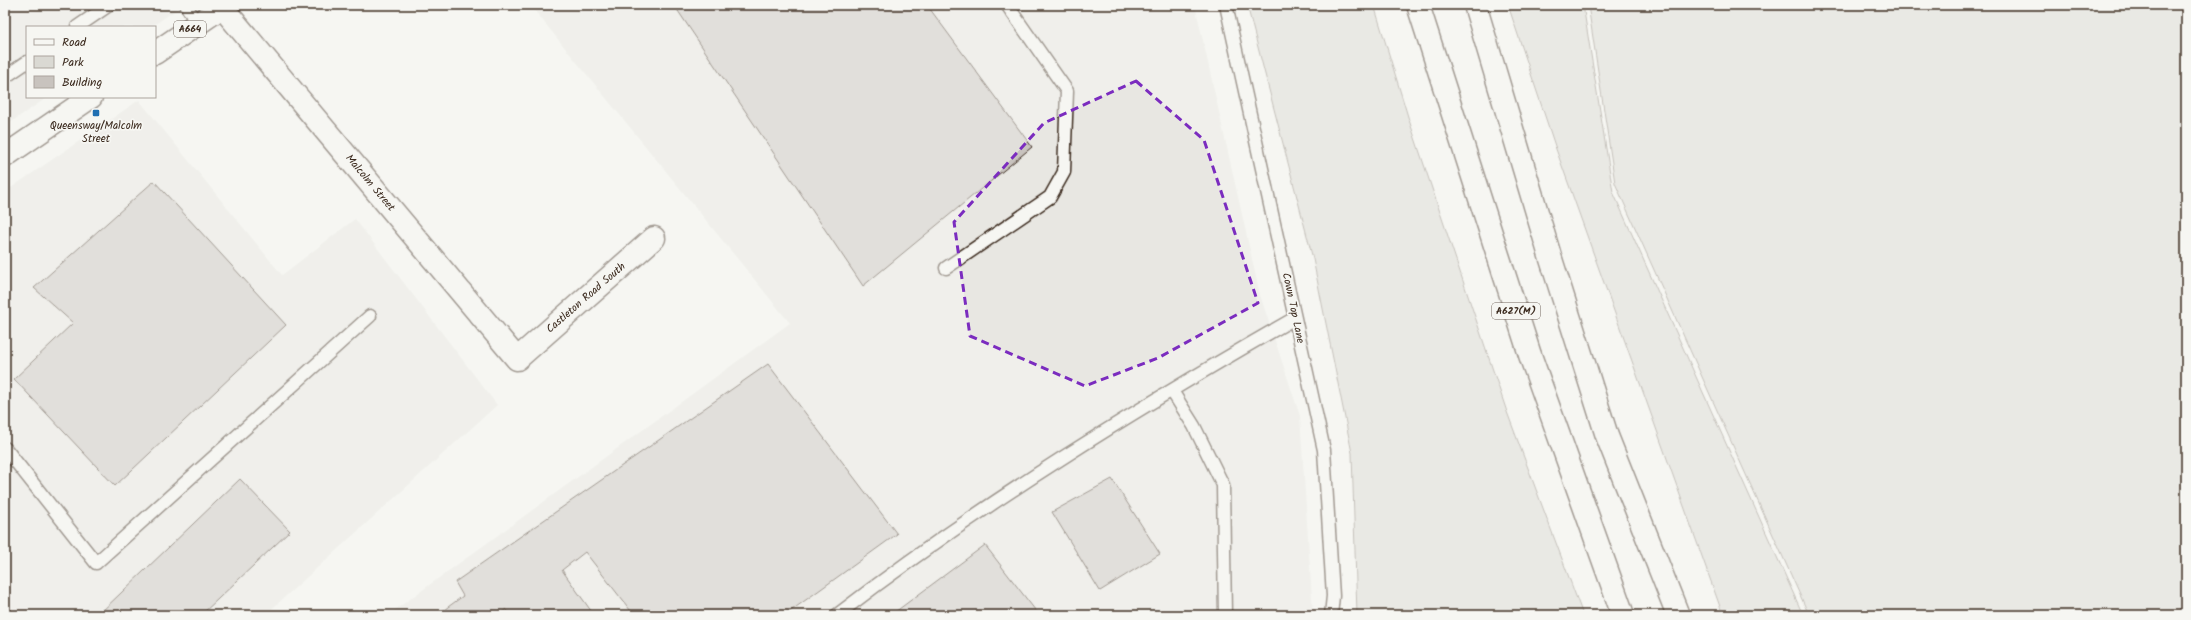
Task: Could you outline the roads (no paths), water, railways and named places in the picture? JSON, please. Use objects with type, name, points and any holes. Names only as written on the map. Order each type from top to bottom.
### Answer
[{"type":"main road","name":"A627(M)","points":[[1418,5],[1530,355],[1623,615]]},
{"type":"main road","points":[[1475,5],[1550,256],[1607,436],[1678,615]]},
{"type":"main road","name":"A664","points":[[156,52],[224,6]]},
{"type":"main road","name":"Malcolm Street","points":[[224,6],[517,359]]},
{"type":"main road","points":[[5,156],[90,98]]},
{"type":"main road","name":"Castleton Road South","points":[[517,359],[654,238]]},
{"type":"lane","points":[[78,26],[109,5]]},
{"type":"lane","points":[[186,5],[197,24]]},
{"type":"lane","points":[[946,268],[1050,198],[1064,172],[1067,92],[1007,5]]},
{"type":"lane","name":"Cown Top Lane","points":[[1226,5],[1324,450],[1333,596],[1331,615]]},
{"type":"lane","points":[[5,77],[26,63]]},
{"type":"lane","points":[[5,448],[96,563],[370,316]]},
{"type":"lane","points":[[837,615],[1016,488],[1172,391],[1295,318]]},
{"type":"lane","points":[[1172,391],[1194,426],[1223,485],[1225,615]]},
{"type":"place","name":"Queensway/Malcolm Street","points":[[96,113]]}]
